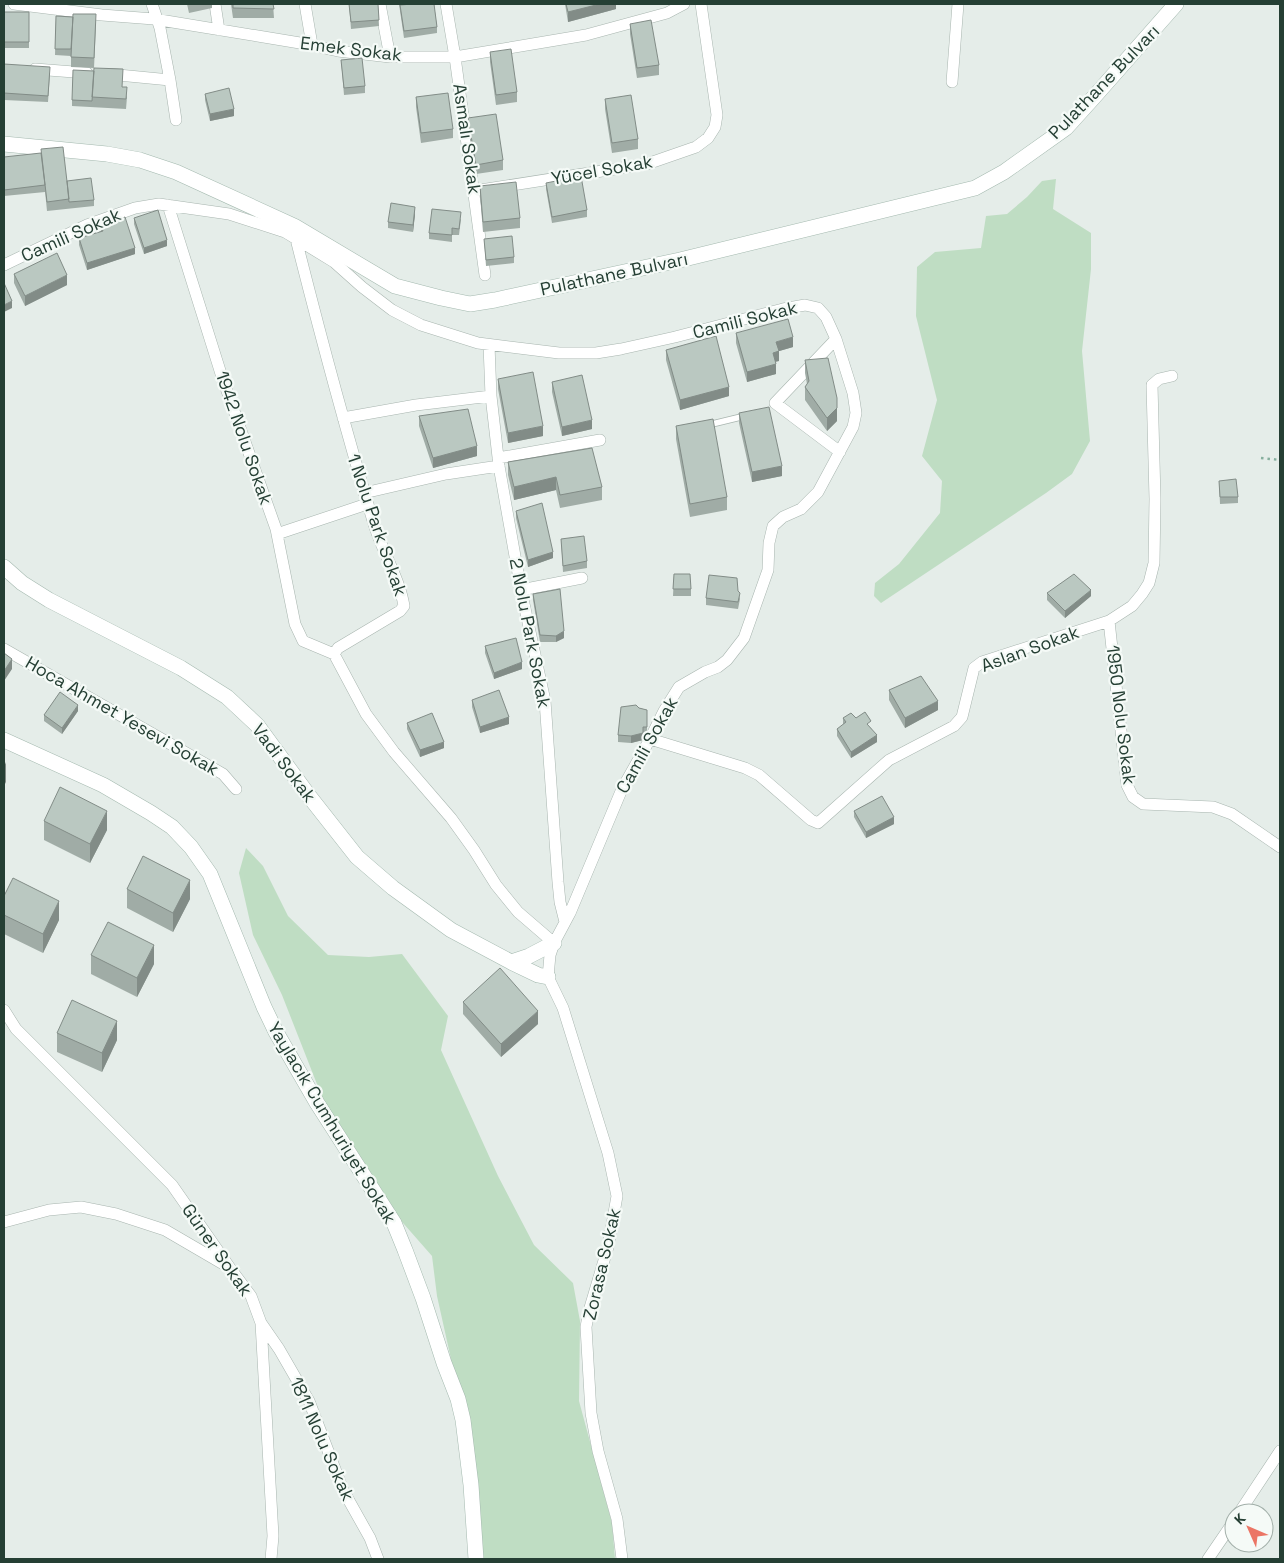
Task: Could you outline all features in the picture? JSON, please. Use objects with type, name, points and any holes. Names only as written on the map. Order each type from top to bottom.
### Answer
[{"type":"street","name":"Emek Sokak","points":[[14,4],[102,15],[157,19],[338,51],[390,57],[455,57],[586,35],[667,13],[684,4]]},
{"type":"street","points":[[152,4],[170,80],[176,120]]},
{"type":"street","points":[[215,4],[219,30]]},
{"type":"street","points":[[305,4],[312,45]]},
{"type":"street","points":[[380,4],[390,57]]},
{"type":"street","name":"Asmalı Sokak","points":[[446,4],[485,275]]},
{"type":"street","name":"Yücel Sokak","points":[[474,191],[646,164],[696,147],[708,138],[715,127],[717,115],[701,4]]},
{"type":"street","points":[[952,82],[958,4]]},
{"type":"street","name":"Pulathane Bulvarı","points":[[4,144],[107,154],[140,160],[176,172],[294,226],[395,286],[470,304],[680,260],[975,188],[1004,172],[1066,128],[1176,4]]},
{"type":"street","points":[[24,68],[170,80]]},
{"type":"street","name":"Camili Sokak","points":[[4,265],[87,224],[135,208],[159,204],[229,214],[285,232],[334,262],[392,310],[421,325],[478,343],[559,353],[596,353],[675,338],[782,309],[805,305],[818,308],[826,317],[836,339],[853,393],[856,414],[853,427],[818,492],[801,509],[783,517],[773,526],[769,543],[768,570],[744,638],[727,660],[718,667],[679,687],[664,711],[622,789],[570,913],[554,943],[550,955],[548,977]]},
{"type":"street","name":"1942 Nolu Sokak","points":[[168,205],[222,377],[277,534],[295,624],[303,641],[334,654]]},
{"type":"street","name":"1 Nolu Park Sokak","points":[[296,239],[373,524],[402,592],[404,606],[400,611],[338,648],[334,654]]},
{"type":"street","points":[[836,339],[772,407],[840,452]]},
{"type":"street","name":"2 Nolu Park Sokak","points":[[489,344],[491,396],[498,462],[521,590],[545,701],[558,882],[560,902],[566,922]]},
{"type":"street","name":"Aslan Sokak","points":[[650,739],[744,768],[759,775],[818,823],[889,760],[954,726],[962,717],[974,668],[982,662],[1109,622],[1132,606],[1142,594],[1149,582],[1154,564],[1155,499],[1152,385],[1159,379],[1172,376]]},
{"type":"street","points":[[343,418],[416,405],[491,396]]},
{"type":"street","points":[[277,534],[366,498],[446,474],[600,440]]},
{"type":"street","name":"Vadi Sokak","points":[[4,567],[22,583],[49,600],[181,668],[227,697],[257,725],[309,796],[358,857],[393,888],[451,930],[511,962],[538,975],[548,977]]},
{"type":"street","points":[[521,590],[582,578]]},
{"type":"street","name":"1950 Nolu Sokak","points":[[1109,622],[1127,784],[1132,797],[1144,804],[1213,807],[1232,814],[1280,847]]},
{"type":"street","name":"Hoca Ahmet Yesevi Sokak","points":[[4,649],[223,774],[236,789]]},
{"type":"street","points":[[334,654],[366,714],[394,752],[451,818],[496,885],[518,912],[554,943],[529,956],[511,962]]},
{"type":"street","name":"Yaylacık Cumhuriyet Sokak","points":[[4,740],[103,785],[151,813],[172,827],[191,847],[210,874],[276,1032],[317,1103],[394,1223],[423,1298],[444,1364],[458,1399],[463,1420],[471,1485],[476,1559]]},
{"type":"street","name":"Zorasa Sokak","points":[[548,977],[565,1017],[608,1153],[617,1196],[608,1247],[586,1327],[590,1413],[598,1452],[617,1520],[622,1559]]},
{"type":"street","name":"Güner Sokak","points":[[4,1010],[16,1028],[172,1185],[251,1296],[261,1323],[273,1536],[271,1559]]},
{"type":"street","points":[[4,1222],[49,1210],[81,1206],[116,1214],[165,1230],[230,1268]]},
{"type":"street","name":"1811 Nolu Sokak","points":[[261,1323],[279,1349],[308,1401],[343,1490],[370,1538],[378,1559]]},
{"type":"street","points":[[1246,1503],[1280,1451]]},
{"type":"street","points":[[1208,1559],[1224,1536]]},
{"type":"lane","points":[[705,425],[751,415]]},
{"type":"path","points":[[1261,458],[1280,460]]},
{"type":"green space","points":[[1056,179],[1053,209],[1091,233],[1091,269],[1082,351],[1090,441],[1072,474],[881,603],[874,596],[875,583],[899,564],[940,513],[942,481],[922,456],[937,400],[916,316],[917,267],[935,252],[981,248],[986,216],[1007,214],[1042,181]]},
{"type":"green space","points":[[246,848],[263,866],[288,916],[328,955],[369,957],[402,954],[448,1016],[441,1050],[498,1176],[534,1245],[573,1283],[580,1321],[579,1401],[612,1523],[615,1559],[482,1559],[451,1359],[437,1296],[432,1256],[346,1158],[282,995],[253,935],[239,873]]},
{"type":"building","points":[[233,4],[273,4],[274,9],[233,8]]},
{"type":"building","points":[[349,4],[378,4],[379,20],[351,22]]},
{"type":"building","points":[[434,4],[437,27],[404,31],[400,5]]},
{"type":"building","points":[[566,4],[600,4],[568,12]]},
{"type":"building","points":[[4,12],[29,12],[29,42],[4,42]]},
{"type":"building","points":[[73,14],[96,14],[94,58],[71,57]]},
{"type":"building","points":[[56,16],[73,17],[71,49],[55,49]]},
{"type":"building","points":[[651,20],[659,65],[637,68],[630,24]]},
{"type":"building","points":[[511,49],[517,92],[496,95],[490,52]]},
{"type":"building","points":[[362,58],[365,86],[344,88],[341,60]]},
{"type":"building","points":[[4,64],[50,67],[48,96],[4,93]]},
{"type":"building","points":[[94,68],[123,69],[122,87],[127,87],[126,99],[92,97]]},
{"type":"building","points":[[73,70],[94,71],[92,101],[72,100]]},
{"type":"building","points":[[229,88],[234,109],[210,114],[205,94]]},
{"type":"building","points":[[448,93],[453,129],[421,133],[416,97]]},
{"type":"building","points":[[631,95],[638,139],[612,143],[605,99]]},
{"type":"building","points":[[496,114],[503,160],[476,165],[468,118]]},
{"type":"building","points":[[63,147],[69,199],[47,202],[41,149]]},
{"type":"building","points":[[41,153],[45,185],[4,190],[4,157]]},
{"type":"building","points":[[581,176],[587,210],[552,217],[546,183]]},
{"type":"building","points":[[91,178],[94,200],[69,202],[67,181]]},
{"type":"building","points":[[516,182],[520,218],[483,222],[480,186]]},
{"type":"building","points":[[391,203],[415,207],[413,225],[388,222]]},
{"type":"building","points":[[432,209],[461,212],[459,229],[452,228],[452,235],[429,233]]},
{"type":"building","points":[[158,210],[167,240],[144,248],[134,218]]},
{"type":"building","points":[[125,217],[135,248],[87,263],[79,238],[103,231],[101,225]]},
{"type":"building","points":[[512,236],[514,257],[486,260],[484,239]]},
{"type":"building","points":[[57,253],[67,275],[25,296],[14,274]]},
{"type":"building","points":[[4,283],[12,301],[4,305]]},
{"type":"building","points":[[788,319],[793,337],[776,342],[779,351],[773,353],[776,364],[747,372],[736,333]]},
{"type":"building","points":[[716,336],[729,387],[680,400],[666,350]]},
{"type":"building","points":[[828,358],[837,398],[837,408],[827,418],[805,387],[809,381],[805,360]]},
{"type":"building","points":[[533,372],[543,426],[508,433],[498,379]]},
{"type":"building","points":[[582,375],[592,420],[562,427],[552,382]]},
{"type":"building","points":[[769,407],[782,466],[752,472],[739,413]]},
{"type":"building","points":[[468,409],[477,446],[433,458],[419,416]]},
{"type":"building","points":[[713,419],[727,497],[690,504],[676,426]]},
{"type":"building","points":[[592,448],[602,487],[560,495],[556,477],[514,487],[508,462]]},
{"type":"building","points":[[1236,479],[1238,497],[1220,497],[1219,481]]},
{"type":"building","points":[[542,503],[553,552],[528,560],[516,511]]},
{"type":"building","points":[[584,536],[587,561],[563,566],[561,539]]},
{"type":"building","points":[[674,574],[690,574],[691,589],[673,589]]},
{"type":"building","points":[[1074,574],[1091,590],[1065,611],[1047,593]]},
{"type":"building","points":[[709,575],[737,578],[738,591],[740,593],[738,602],[706,598]]},
{"type":"building","points":[[560,589],[564,631],[556,636],[540,635],[533,594]]},
{"type":"building","points":[[516,638],[522,662],[494,673],[485,646]]},
{"type":"building","points":[[4,653],[12,659],[4,671]]},
{"type":"building","points":[[921,676],[938,701],[905,718],[889,690]]},
{"type":"building","points":[[499,690],[509,717],[480,727],[472,700]]},
{"type":"building","points":[[60,692],[78,705],[62,728],[44,715]]},
{"type":"building","points":[[636,705],[647,710],[647,727],[643,727],[643,733],[631,736],[618,735],[621,707]]},
{"type":"building","points":[[865,712],[871,721],[867,724],[877,735],[851,752],[837,729],[846,722],[843,718],[851,713],[856,718]]},
{"type":"building","points":[[432,713],[444,742],[420,750],[407,723]]},
{"type":"building","points":[[60,787],[107,811],[90,844],[44,821]]},
{"type":"building","points":[[882,796],[894,817],[866,832],[854,811]]},
{"type":"building","points":[[143,856],[190,880],[173,913],[127,889]]},
{"type":"building","points":[[13,878],[59,901],[43,934],[4,915],[4,896]]},
{"type":"building","points":[[108,922],[154,945],[137,978],[91,955]]},
{"type":"building","points":[[500,968],[538,1011],[501,1044],[463,1002]]},
{"type":"building","points":[[72,1000],[117,1021],[102,1053],[57,1033]]}]
